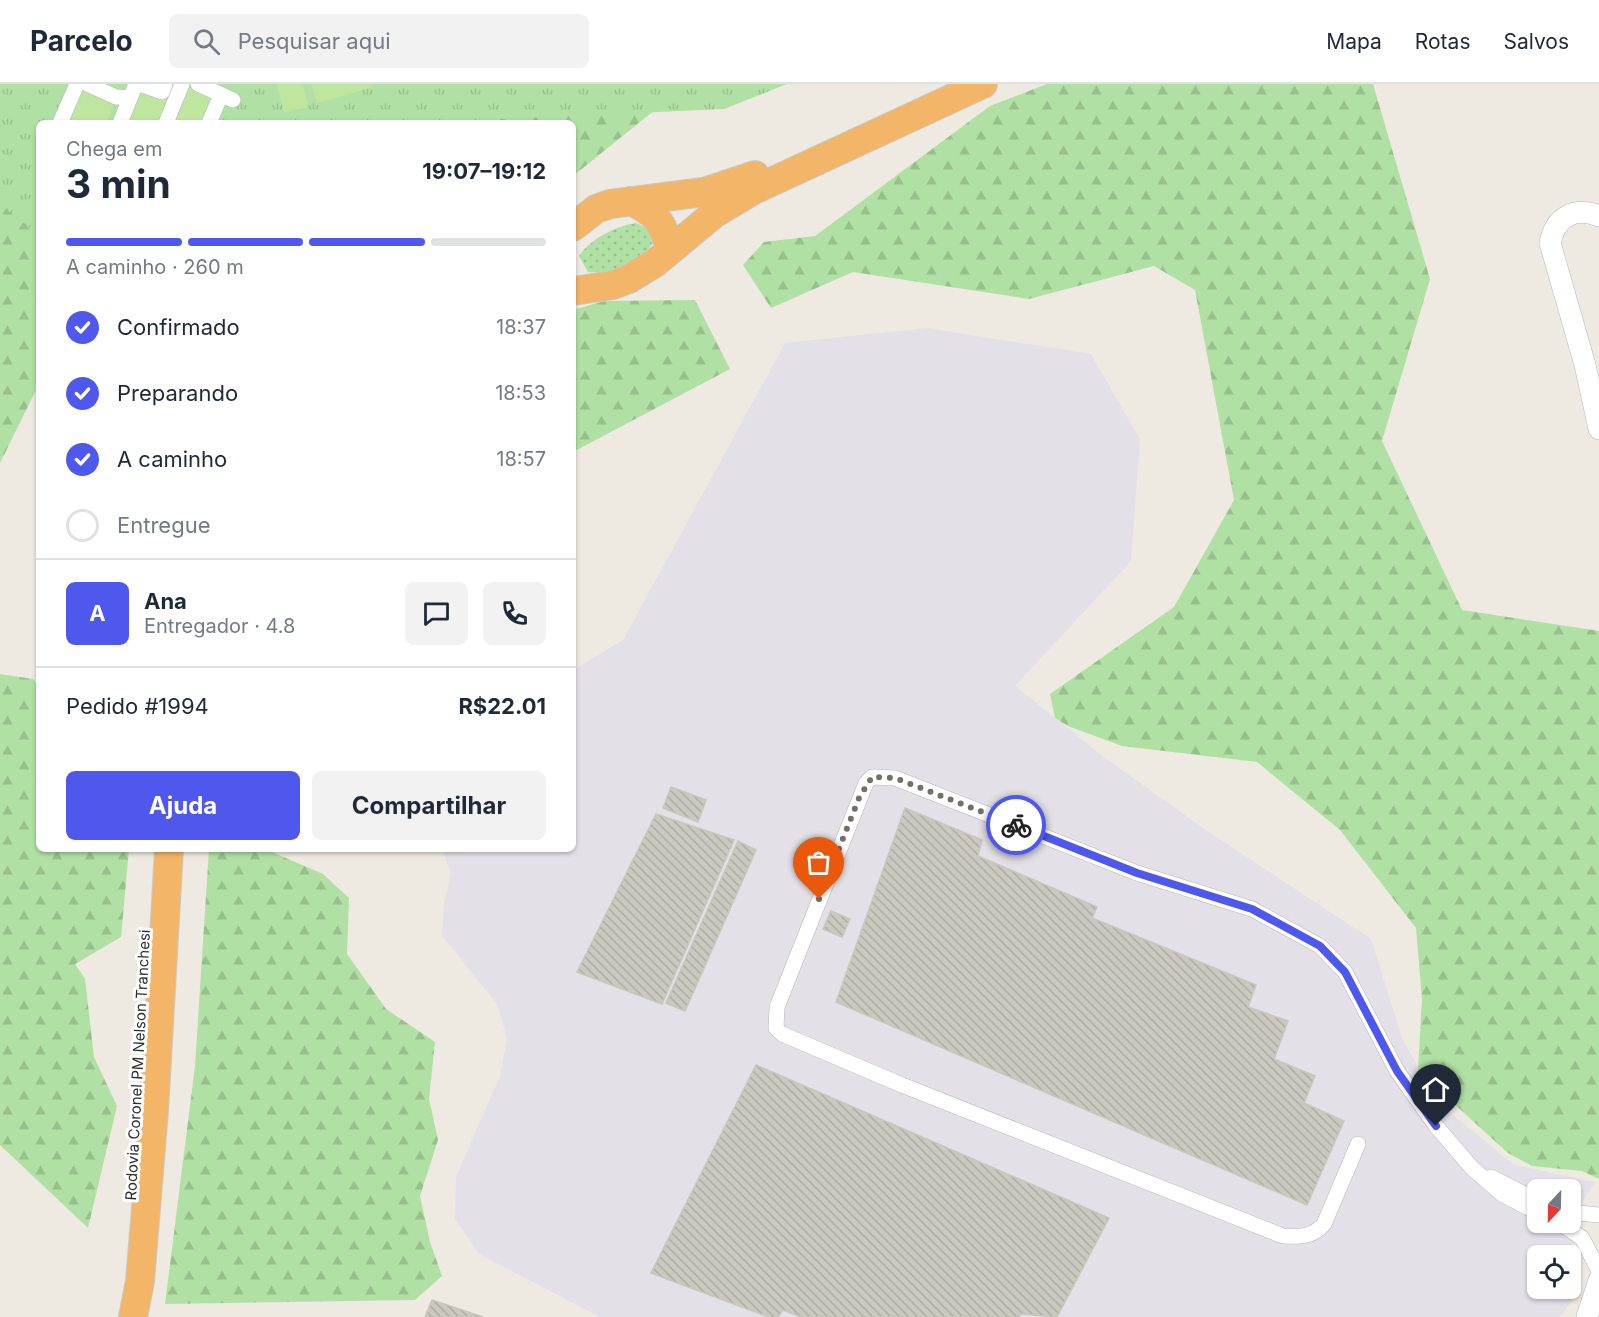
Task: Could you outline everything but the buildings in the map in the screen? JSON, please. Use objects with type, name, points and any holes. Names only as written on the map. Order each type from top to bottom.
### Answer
[{"type":"highway","points":[[576,225],[596,209],[632,201],[704,192],[732,184],[784,162],[943,84]]},
{"type":"highway","points":[[576,291],[608,286],[642,272],[714,214],[754,190],[983,84]]},
{"type":"highway","points":[[632,201],[652,211],[667,235],[669,250]]},
{"type":"highway","points":[[576,271],[589,281],[608,286]]},
{"type":"highway","name":"Rodovia Coronel PM Nelson Tranchesi","points":[[121,1317],[139,1116],[149,852]]},
{"type":"highway","name":"Rodovia Coronel PM Nelson Tranchesi","points":[[133,1317],[140,1281],[154,1111],[169,852]]},
{"type":"highway","name":"Rodovia Coronel PM Nelson Tranchesi","points":[[165,894],[179,852]]},
{"type":"street","points":[[61,120],[77,84]]},
{"type":"street","points":[[87,84],[116,97],[135,89],[162,92],[165,84]]},
{"type":"street","points":[[167,120],[182,84]]},
{"type":"street","points":[[198,84],[227,97],[211,120]]},
{"type":"street","points":[[121,120],[135,89]]},
{"type":"street","points":[[1599,216],[1585,212],[1562,218],[1552,231],[1550,243],[1585,365],[1599,429]]},
{"type":"street","points":[[1358,1144],[1324,1224],[1317,1232],[1308,1236],[1283,1236],[902,1085],[782,1034],[776,1028],[777,1007],[866,783],[872,777],[895,778],[1137,873],[1252,909],[1320,946],[1345,972],[1397,1071],[1436,1126],[1472,1168],[1502,1194],[1527,1207]]},
{"type":"street","points":[[1472,1168],[1527,1195]]},
{"type":"street","points":[[1581,1213],[1599,1215]]},
{"type":"street","points":[[1574,1233],[1582,1238],[1599,1272]]},
{"type":"street","points":[[1587,1317],[1599,1280]]},
{"type":"shaded area","points":[[927,328],[1091,354],[1140,439],[1131,561],[1015,686],[1104,757],[1206,830],[1371,939],[1403,1041],[1442,1106],[1514,1165],[1581,1179],[1527,1179],[1527,1233],[1573,1233],[1575,1245],[1527,1245],[1527,1299],[1573,1299],[1572,1301],[1560,1317],[600,1317],[479,1254],[455,1219],[456,1177],[500,1076],[507,1038],[497,1004],[442,936],[444,904],[451,874],[443,852],[576,852],[576,668],[623,640],[785,343]]},
{"type":"shaded area","points":[[1581,1179],[1595,1182],[1581,1205]]},
{"type":"green space","points":[[0,84],[787,84],[724,109],[483,120],[36,120],[36,228],[31,229],[0,204]]},
{"type":"green space","points":[[277,84],[303,84],[308,107],[284,112]]},
{"type":"green space","points":[[311,84],[372,84],[373,87],[317,103]]},
{"type":"green space","points":[[1047,84],[1373,84],[1430,279],[1382,441],[1462,610],[1599,631],[1599,1179],[1582,1171],[1532,1166],[1508,1153],[1418,1071],[1422,999],[1416,928],[1340,830],[1257,762],[1122,746],[1068,726],[1055,718],[1050,694],[1174,607],[1234,500],[1195,290],[1154,266],[1029,299],[853,272],[771,308],[743,265],[764,242],[815,236],[990,106]]},
{"type":"green space","points":[[80,86],[115,102],[107,120],[66,120]]},
{"type":"green space","points":[[187,86],[214,98],[205,120],[172,120]]},
{"type":"green space","points":[[141,89],[169,102],[161,120],[128,120]]},
{"type":"green space","points":[[661,105],[576,174],[576,120],[418,120]]},
{"type":"green space","points":[[0,181],[36,191],[36,390],[0,463]]},
{"type":"green space","points":[[636,223],[647,231],[650,237],[652,244],[646,251],[624,267],[588,272],[579,256],[584,250],[604,234]]},
{"type":"green space","points":[[695,300],[730,369],[576,450],[576,309],[604,301]]},
{"type":"green space","points":[[0,674],[33,679],[36,683],[36,852],[129,852],[121,937],[75,964],[85,979],[94,1057],[117,1106],[88,1228],[0,1145]]},
{"type":"green space","points":[[209,852],[272,852],[323,874],[349,898],[347,954],[386,1009],[435,1042],[429,1099],[438,1140],[420,1196],[430,1242],[442,1276],[415,1300],[165,1304],[195,1066]]},
{"type":"way so far","points":[[819,899],[859,798],[866,783],[872,777],[895,778],[1016,825]]},
{"type":"route","points":[[1016,825],[1137,873],[1252,909],[1320,946],[1345,972],[1365,1006],[1397,1071],[1422,1103],[1436,1126]]}]
